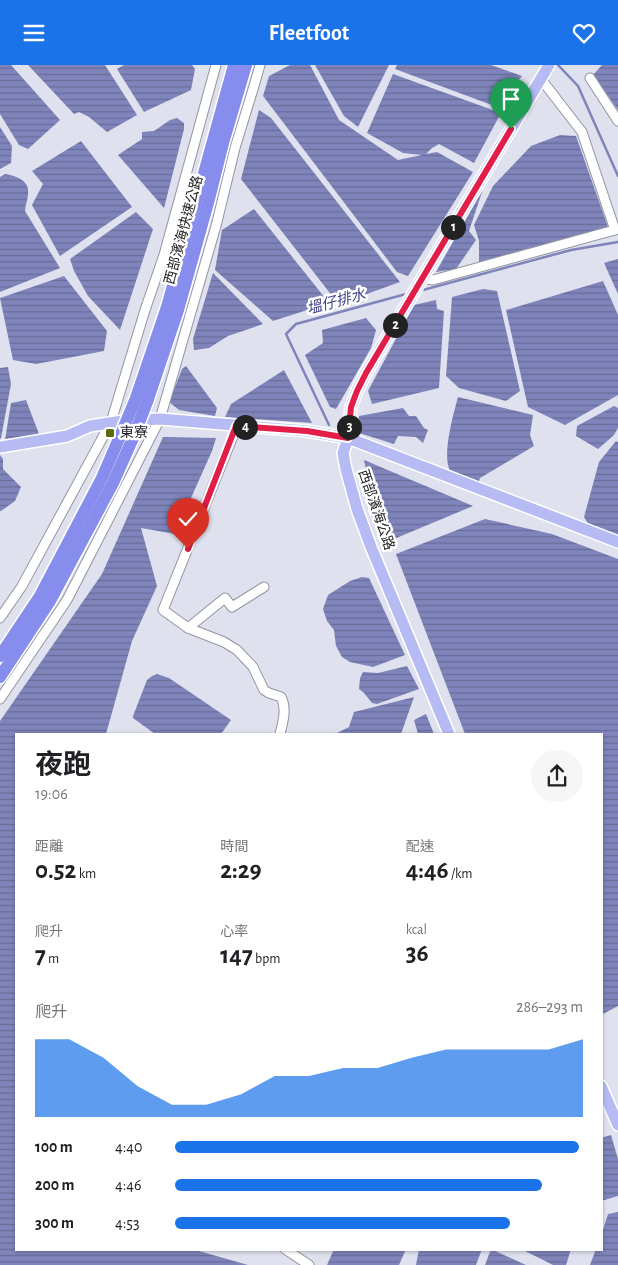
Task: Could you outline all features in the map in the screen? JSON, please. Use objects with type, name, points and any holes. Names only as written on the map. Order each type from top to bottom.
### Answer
[{"type":"highway","name":"西部濱海快速公路","points":[[141,400],[234,65]]},
{"type":"highway","name":"西部濱海快速公路","points":[[141,400],[178,310],[246,65]]},
{"type":"highway","points":[[0,677],[50,601],[113,483],[127,436],[141,400]]},
{"type":"highway","points":[[0,656],[40,596],[102,478],[127,436]]},
{"type":"main road","name":"西部濱海公路","points":[[450,733],[357,509],[343,453],[348,438],[351,407],[366,373],[548,66]]},
{"type":"main road","points":[[0,447],[68,436],[90,426],[160,419],[307,431],[348,438],[618,542]]},
{"type":"main road","points":[[603,1091],[618,1125]]},
{"type":"street","points":[[0,618],[22,586],[111,423],[145,310],[164,255],[216,65]]},
{"type":"street","points":[[0,699],[67,600],[160,419],[260,65]]},
{"type":"street","points":[[590,78],[618,121]]},
{"type":"street","points":[[422,278],[433,280],[616,230],[582,132],[541,79]]},
{"type":"street","points":[[236,426],[163,610],[188,628],[224,642],[238,650],[253,667],[264,690],[281,697],[284,702],[280,733]]},
{"type":"street","points":[[188,628],[225,598],[232,607],[264,587]]},
{"type":"street","points":[[289,1251],[309,1265]]},
{"type":"water","points":[[0,65],[11,65],[60,120],[28,149],[19,145],[0,114]]},
{"type":"water","points":[[28,65],[105,65],[137,115],[107,132],[89,117],[79,112],[74,114]]},
{"type":"water","points":[[124,65],[192,65],[195,69],[191,90],[144,112],[117,69]]},
{"type":"water","points":[[290,65],[310,65],[339,120],[398,160],[422,155],[403,153],[367,133],[393,74],[501,113],[474,163],[439,144],[426,154],[437,152],[473,172],[408,276],[397,272],[263,96],[269,76]]},
{"type":"water","points":[[315,65],[389,65],[358,127],[344,116]]},
{"type":"water","points":[[397,65],[491,65],[522,76],[509,91],[505,110],[395,69]]},
{"type":"water","points":[[602,65],[618,65],[618,110],[593,75]]},
{"type":"water","points":[[259,110],[271,118],[400,282],[350,300],[344,290],[333,297],[241,179]]},
{"type":"water","points":[[177,118],[184,123],[184,129],[164,208],[118,155],[142,139],[142,132],[154,131],[170,120]]},
{"type":"water","points":[[0,127],[12,146],[11,163],[0,169]]},
{"type":"water","points":[[560,135],[576,136],[608,227],[479,264],[479,241],[474,225],[493,186],[531,146]]},
{"type":"water","points":[[81,141],[132,207],[60,256],[32,205],[43,184],[32,171]]},
{"type":"water","points":[[5,174],[21,179],[27,185],[28,196],[25,211],[60,268],[0,292],[0,177]]},
{"type":"water","points":[[483,189],[469,231],[476,240],[456,269],[436,272]]},
{"type":"water","points":[[254,209],[329,303],[273,321],[215,270],[222,230]]},
{"type":"water","points":[[136,212],[153,229],[120,330],[88,296],[74,271],[70,259]]},
{"type":"water","points":[[618,259],[618,294],[604,263]]},
{"type":"water","points":[[213,273],[263,324],[228,336],[209,348],[194,350],[193,339]]},
{"type":"water","points":[[64,276],[107,331],[104,351],[36,364],[13,360],[0,298]]},
{"type":"water","points":[[603,281],[618,315],[618,395],[565,425],[528,407],[506,310]]},
{"type":"water","points":[[483,289],[497,291],[520,391],[506,401],[459,388],[446,376],[452,297]]},
{"type":"water","points":[[436,300],[437,309],[444,311],[439,388],[372,404],[368,391],[414,305]]},
{"type":"water","points":[[366,318],[376,330],[371,348],[336,409],[330,407],[305,355],[323,343],[322,330]]},
{"type":"water","points":[[186,366],[217,408],[215,416],[179,410],[169,402],[182,369]]},
{"type":"water","points":[[8,367],[11,384],[0,439],[0,368]]},
{"type":"water","points":[[284,370],[312,423],[225,417],[231,404]]},
{"type":"water","points":[[458,397],[533,415],[530,435],[534,446],[480,478],[478,484],[453,474],[447,460],[447,449]]},
{"type":"water","points":[[26,400],[39,434],[5,440],[11,403]]},
{"type":"water","points":[[614,406],[618,408],[618,428],[614,435],[598,449],[576,436],[577,426]]},
{"type":"water","points":[[403,408],[409,416],[416,416],[424,428],[428,430],[423,443],[416,437],[398,436],[394,444],[359,433],[359,416]]},
{"type":"water","points":[[163,437],[216,438],[175,534],[141,528],[157,586],[132,641],[106,733],[15,733],[15,1251],[199,1251],[248,1265],[0,1265],[0,721],[102,574]]},
{"type":"water","points":[[616,441],[618,442],[618,539],[591,529],[584,517],[599,462]]},
{"type":"water","points":[[0,455],[3,459],[3,469],[21,487],[15,501],[1,511],[0,511]]},
{"type":"water","points":[[364,460],[473,506],[382,544]]},
{"type":"water","points":[[485,519],[552,534],[618,559],[618,1006],[603,1014],[603,733],[465,733],[396,554]]},
{"type":"water","points":[[362,577],[369,578],[405,655],[373,667],[350,662],[342,657],[336,646],[334,630],[327,621],[323,609],[328,595],[350,581]]},
{"type":"water","points":[[407,666],[419,689],[377,704],[372,703],[359,689],[360,678],[363,672],[378,673]]},
{"type":"water","points":[[157,674],[169,678],[231,720],[222,733],[154,733],[133,718],[147,680]]},
{"type":"water","points":[[414,697],[401,733],[337,733],[349,727],[354,712]]},
{"type":"water","points":[[426,714],[434,733],[418,733],[414,720]]},
{"type":"water","points":[[611,1135],[618,1159],[618,1196],[603,1200],[603,1137]]},
{"type":"water","points":[[618,1212],[618,1265],[590,1265],[595,1251],[603,1251],[603,1230],[608,1214]]},
{"type":"water","points":[[333,1251],[405,1251],[399,1265],[327,1265]]},
{"type":"water","points":[[419,1251],[481,1251],[476,1265],[416,1265]]},
{"type":"water","points":[[490,1251],[495,1251],[526,1265],[485,1265]]},
{"type":"water","points":[[525,1251],[570,1251],[566,1265],[553,1265]]},
{"type":"waterway","points":[[558,65],[578,86],[618,176]]},
{"type":"waterway","name":"塭仔排水","points":[[423,290],[571,250],[618,242]]},
{"type":"waterway","name":"塭仔排水","points":[[329,425],[286,334],[296,324],[406,294]]},
{"type":"place","name":"東寮","points":[[110,433]]},
{"type":"route","points":[[188,549],[236,426],[307,431],[348,438],[351,407],[366,373],[511,129]]}]
